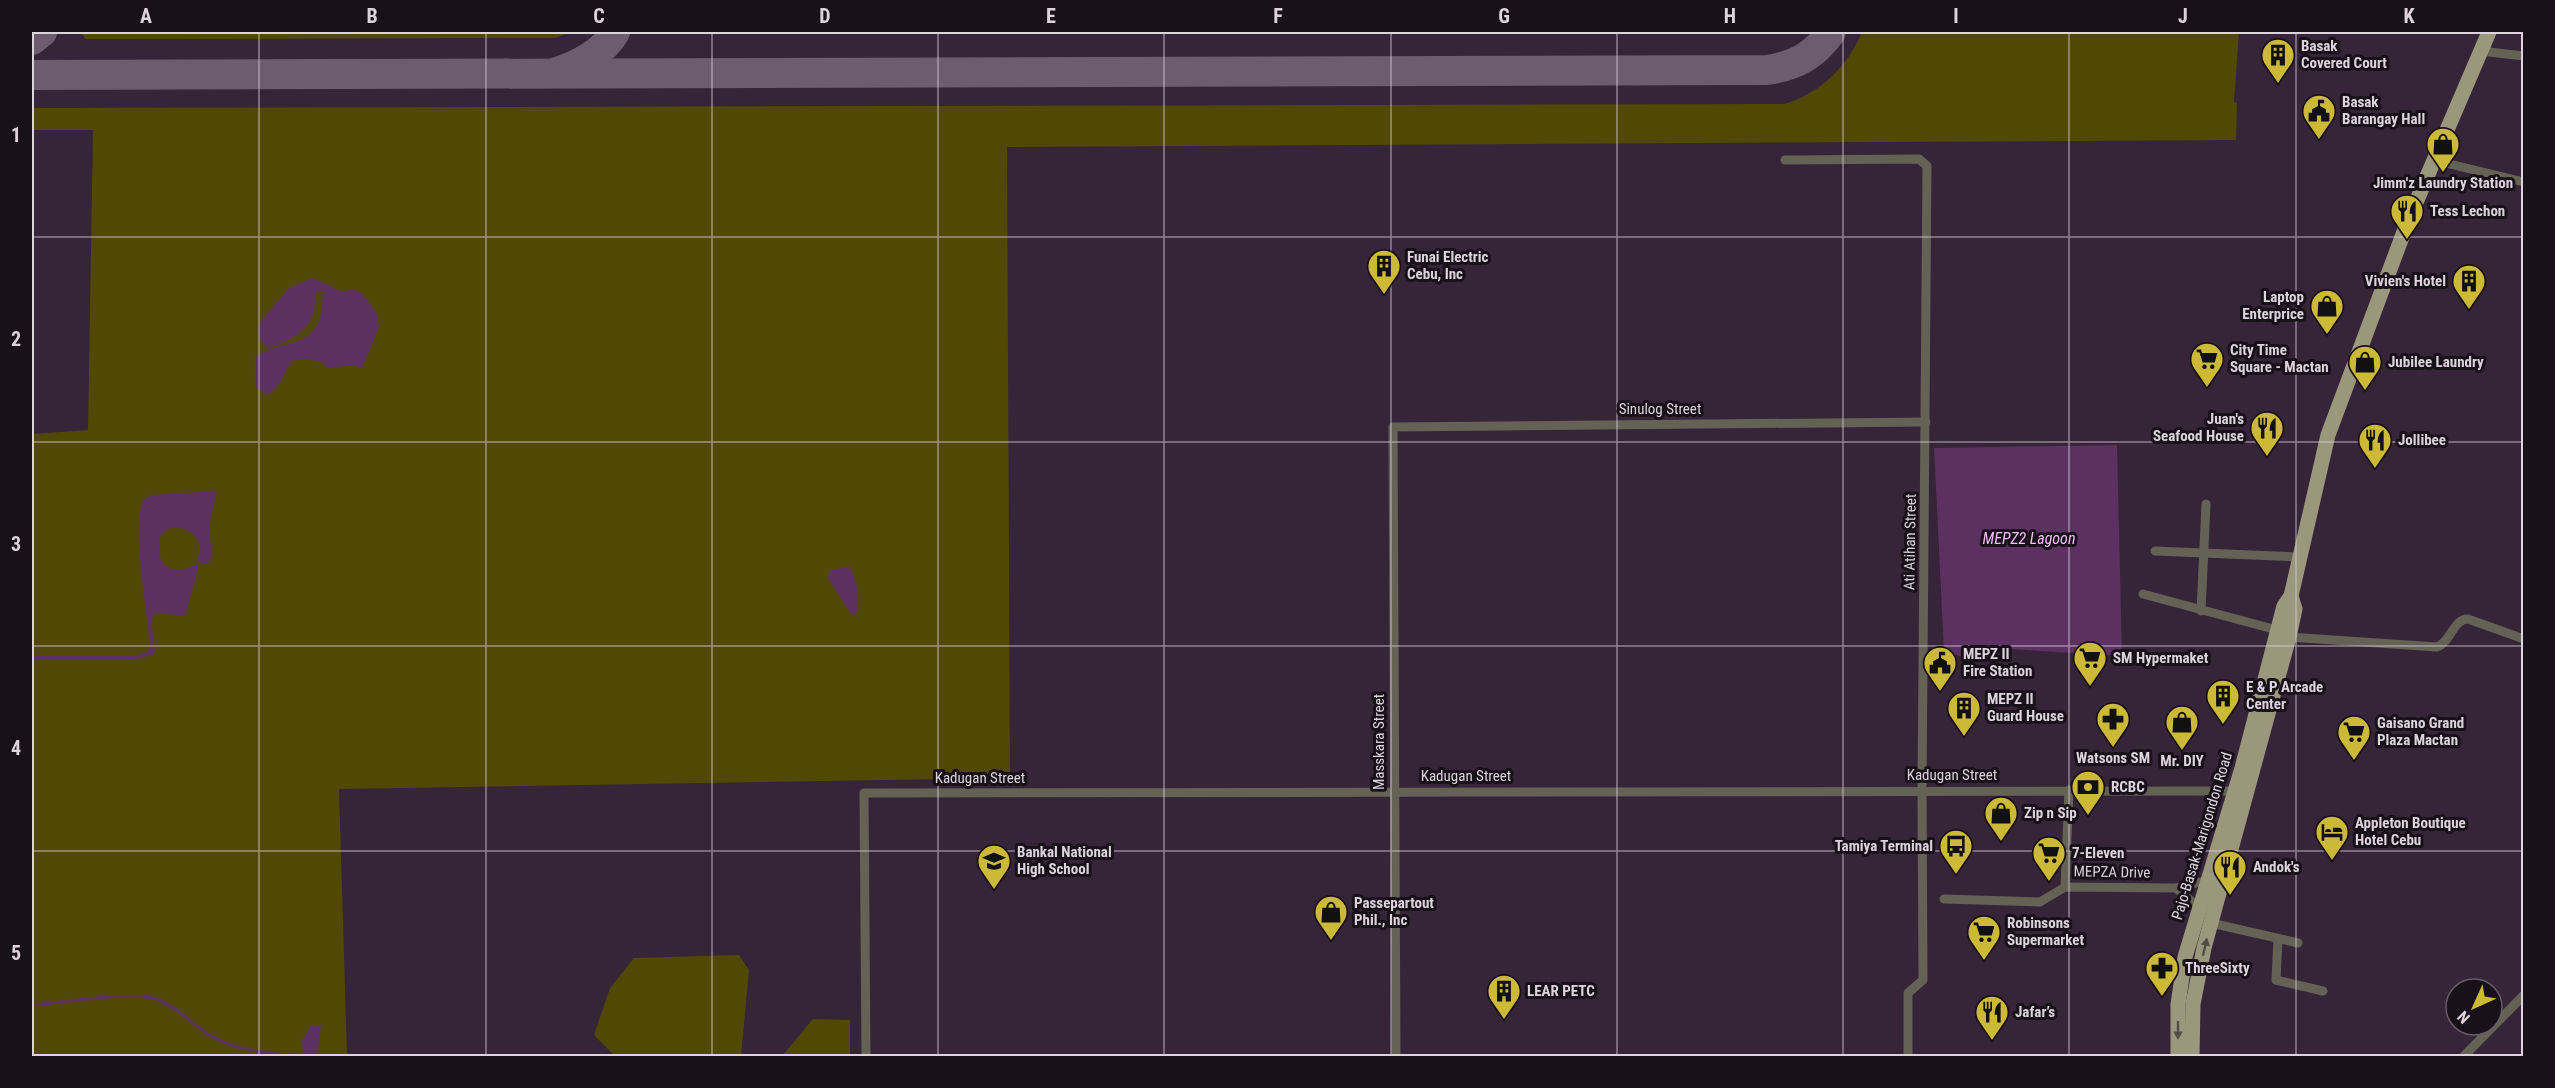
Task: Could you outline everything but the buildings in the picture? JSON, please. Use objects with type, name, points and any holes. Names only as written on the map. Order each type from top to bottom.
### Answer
[{"type":"main road","name":"Pajo-Basak-Marigondon Road","points":[[2192,1056],[2193,1004],[2283,634],[2284,606],[2291,596],[2328,435],[2433,160],[2488,32]]},
{"type":"main road","name":"Pajo-Basak-Marigondon Road","points":[[2178,1056],[2178,1004],[2185,957],[2262,694],[2283,634]]},
{"type":"street","points":[[2480,51],[2523,56]]},
{"type":"street","name":"Ati Atihan Street","points":[[1785,160],[1919,159],[1925,163],[1923,980],[1908,993],[1908,1056]]},
{"type":"street","points":[[2433,160],[2523,182]]},
{"type":"street","name":"Sinulog Street","points":[[1393,427],[1926,422]]},
{"type":"street","name":"Masskara Street","points":[[1393,427],[1396,1056]]},
{"type":"street","points":[[2201,611],[2206,504]]},
{"type":"street","points":[[2155,551],[2301,557]]},
{"type":"street","points":[[2143,594],[2283,634],[2437,647],[2444,644],[2459,622],[2468,619],[2523,639]]},
{"type":"street","points":[[2065,887],[2069,790],[2234,791]]},
{"type":"street","name":"Kadugan Street","points":[[866,1056],[864,793],[2069,790]]},
{"type":"street","name":"MEPZA Drive","points":[[1944,899],[2040,902],[2065,887],[2176,888],[2208,879]]},
{"type":"street","points":[[2176,888],[2199,908]]},
{"type":"street","points":[[2211,923],[2298,943]]},
{"type":"street","points":[[2278,938],[2276,980],[2323,991]]},
{"type":"street","points":[[2464,1056],[2523,995]]},
{"type":"shaded area","points":[[80,32],[571,32],[555,38],[86,39]]},
{"type":"shaded area","points":[[1862,32],[2239,32],[2234,102],[2237,103],[2236,140],[1007,147],[1010,778],[339,789],[347,1056],[32,1056],[32,434],[88,430],[93,130],[32,130],[32,108],[1784,104],[1809,93],[1831,77],[1849,56]]},
{"type":"shaded area","points":[[739,955],[749,970],[741,1056],[615,1056],[594,1035],[610,988],[634,958]]},
{"type":"shaded area","points":[[813,1019],[850,1020],[850,1056],[782,1056]]},
{"type":"water","points":[[313,278],[343,292],[353,289],[362,293],[377,314],[379,327],[362,368],[352,365],[328,368],[320,361],[295,360],[277,387],[268,395],[256,387],[255,359],[267,350],[293,343],[310,334],[320,318],[324,291],[318,291],[313,314],[306,326],[295,336],[282,343],[269,348],[262,343],[258,329],[261,321],[289,288]]},
{"type":"water","name":"MEPZ2 Lagoon","points":[[2117,445],[2122,656],[2010,649],[2007,658],[1969,659],[1944,651],[1934,448]]},
{"type":"water","points":[[217,491],[209,531],[212,556],[207,564],[197,562],[199,544],[194,535],[185,529],[169,529],[164,531],[160,537],[160,556],[166,566],[177,570],[199,565],[185,616],[160,613],[154,614],[151,619],[155,651],[152,655],[137,659],[32,659],[32,655],[135,655],[147,652],[151,647],[139,531],[143,500],[151,495]]},
{"type":"water","points":[[849,567],[858,591],[855,615],[852,615],[829,580],[829,573],[833,569]]},
{"type":"water","points":[[311,1025],[321,1025],[317,1056],[303,1056],[302,1041]]},
{"type":"waterway","points":[[32,1005],[130,996],[156,999],[171,1006],[213,1037],[224,1042],[257,1051],[303,1056]]},
{"type":"taxiway","points":[[32,40],[42,32]]},
{"type":"taxiway","points":[[557,72],[590,57],[604,46],[615,32]]},
{"type":"taxiway","points":[[32,75],[1767,70],[1795,63],[1811,54],[1831,32]]},
{"type":"place","name":"Basak Covered Court","points":[[2278,84]]},
{"type":"place","name":"Basak Barangay Hall","points":[[2319,140]]},
{"type":"place","name":"Jimm'z Laundry Station","points":[[2443,173]]},
{"type":"place","name":"Tess Lechon","points":[[2407,240]]},
{"type":"place","name":"Funai Electric Cebu, Inc","points":[[1384,295]]},
{"type":"place","name":"Vivien's Hotel","points":[[2469,310]]},
{"type":"place","name":"Laptop Enterprice","points":[[2327,335]]},
{"type":"place","name":"City Time Square - Mactan","points":[[2207,388]]},
{"type":"place","name":"Jubilee Laundry","points":[[2365,391]]},
{"type":"place","name":"Juan's Seafood House","points":[[2267,457]]},
{"type":"place","name":"Jollibee","points":[[2375,469]]},
{"type":"place","name":"SM Hypermaket","points":[[2090,687]]},
{"type":"place","name":"MEPZ II Fire Station","points":[[1940,692]]},
{"type":"place","name":"E & P Arcade Center","points":[[2223,725]]},
{"type":"place","name":"MEPZ II Guard House","points":[[1964,737]]},
{"type":"place","name":"Watsons SM","points":[[2113,748]]},
{"type":"place","name":"Mr. DIY","points":[[2182,751]]},
{"type":"place","name":"Gaisano Grand Plaza Mactan","points":[[2354,761]]},
{"type":"place","name":"RCBC","points":[[2088,816]]},
{"type":"place","name":"Zip n Sip","points":[[2001,842]]},
{"type":"place","name":"Appleton Boutique Hotel Cebu","points":[[2332,861]]},
{"type":"place","name":"Tamiya Terminal","points":[[1956,875]]},
{"type":"place","name":"7-Eleven","points":[[2049,882]]},
{"type":"place","name":"Bankal National High School","points":[[994,890]]},
{"type":"place","name":"Andok's","points":[[2230,896]]},
{"type":"place","name":"Passepartout Phil., Inc","points":[[1331,941]]},
{"type":"place","name":"Robinsons Supermarket","points":[[1984,961]]},
{"type":"place","name":"ThreeSixty","points":[[2162,997]]},
{"type":"place","name":"LEAR PETC","points":[[1504,1020]]},
{"type":"place","name":"Jafar’s","points":[[1992,1041]]}]
